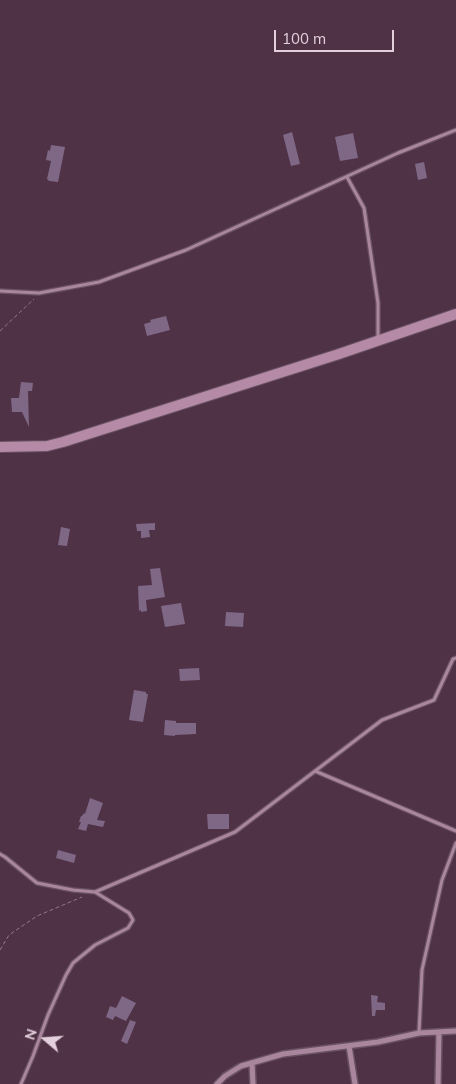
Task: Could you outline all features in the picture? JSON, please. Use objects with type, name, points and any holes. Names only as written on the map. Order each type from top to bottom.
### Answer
[{"type":"main road","points":[[0,447],[35,447],[55,444],[339,354],[456,314]]},
{"type":"street","points":[[217,1084],[225,1076],[241,1066],[283,1054],[378,1042],[419,1033],[456,1031]]},
{"type":"street","points":[[438,1084],[439,1032]]},
{"type":"street","points":[[349,1046],[355,1084]]},
{"type":"street","points":[[252,1062],[253,1084]]},
{"type":"lane","points":[[0,291],[42,292],[99,282],[186,250],[398,153],[456,130]]},
{"type":"lane","points":[[347,177],[364,208],[378,303],[378,341]]},
{"type":"lane","points":[[95,892],[235,832],[382,720],[434,700],[453,658],[456,658]]},
{"type":"lane","points":[[315,771],[456,831]]},
{"type":"lane","points":[[419,1033],[422,970],[442,880],[456,843]]},
{"type":"lane","points":[[0,854],[37,883],[72,890],[95,892],[129,913],[133,920],[128,928],[96,945],[73,963],[48,1015],[34,1056],[21,1084]]},
{"type":"path","points":[[0,331],[42,292]]},
{"type":"path","points":[[0,950],[9,935],[37,916],[95,892]]},
{"type":"building","points":[[292,132],[300,164],[291,166],[283,135]]},
{"type":"building","points":[[353,133],[358,158],[340,161],[335,137]]},
{"type":"building","points":[[51,145],[65,147],[58,182],[47,179],[51,161],[46,160]]},
{"type":"building","points":[[424,162],[427,178],[418,180],[415,164]]},
{"type":"building","points":[[166,316],[170,330],[147,336],[144,324],[151,322],[150,320]]},
{"type":"building","points":[[21,382],[33,383],[32,391],[28,391],[29,427],[22,412],[12,412],[11,398],[19,398]]},
{"type":"building","points":[[155,523],[155,530],[149,530],[150,537],[141,538],[141,531],[137,531],[136,524]]},
{"type":"building","points":[[61,527],[70,529],[67,546],[58,545]]},
{"type":"building","points":[[160,568],[165,597],[146,600],[147,611],[141,612],[141,610],[139,611],[138,586],[152,585],[150,569]]},
{"type":"building","points":[[181,603],[185,624],[165,627],[161,606]]},
{"type":"building","points":[[226,612],[244,613],[243,627],[225,626]]},
{"type":"building","points":[[199,668],[200,680],[180,681],[179,669]]},
{"type":"building","points":[[134,690],[148,694],[143,722],[129,720]]},
{"type":"building","points":[[165,720],[176,721],[176,723],[196,723],[196,734],[164,735]]},
{"type":"building","points":[[90,798],[103,803],[97,820],[105,821],[103,827],[88,824],[86,831],[78,829],[81,816],[85,814]]},
{"type":"building","points":[[207,814],[229,814],[229,829],[208,829]]},
{"type":"building","points":[[58,850],[76,855],[74,863],[56,858]]},
{"type":"building","points":[[371,995],[378,996],[377,1002],[385,1003],[385,1010],[376,1010],[375,1016],[372,1016]]},
{"type":"building","points":[[122,996],[136,1003],[126,1021],[115,1016],[113,1020],[106,1017],[110,1006],[116,1008]]},
{"type":"building","points":[[130,1020],[136,1022],[127,1044],[121,1041]]}]
